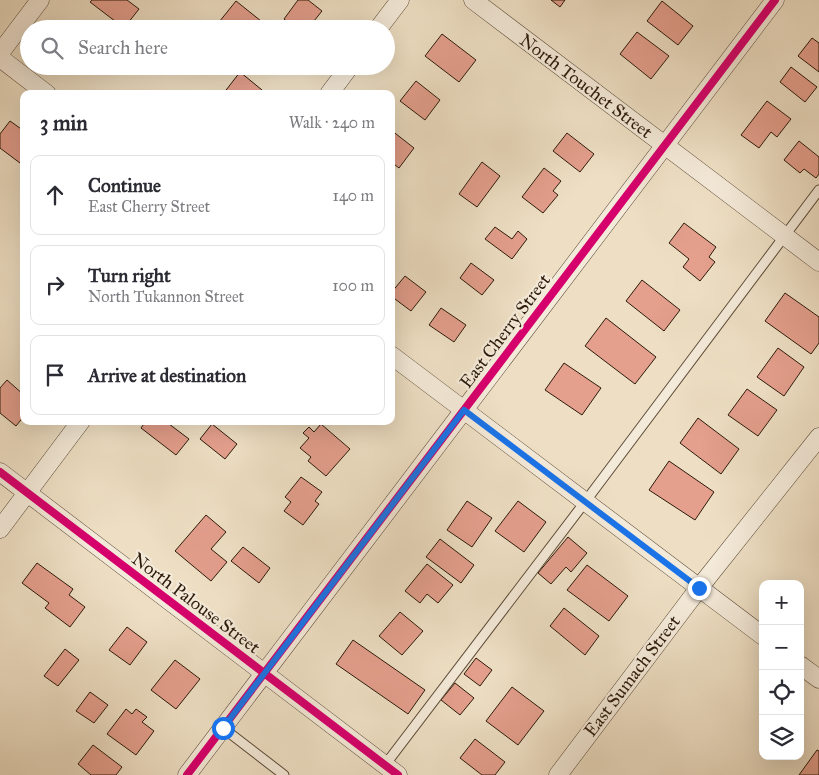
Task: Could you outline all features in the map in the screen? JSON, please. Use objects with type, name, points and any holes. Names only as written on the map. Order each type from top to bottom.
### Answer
[{"type":"street","points":[[25,20],[40,0]]},
{"type":"street","points":[[385,20],[400,0]]},
{"type":"street","name":"North Touchet Street","points":[[473,0],[819,262]]},
{"type":"street","name":"East Cherry Street","points":[[187,775],[775,0]]},
{"type":"street","points":[[0,53],[20,26]]},
{"type":"street","points":[[0,58],[20,73]]},
{"type":"street","points":[[22,75],[42,90]]},
{"type":"street","points":[[332,90],[343,75]]},
{"type":"street","points":[[395,358],[759,633]]},
{"type":"street","points":[[0,529],[78,425]]},
{"type":"street","name":"East Sumach Street","points":[[558,775],[699,588],[819,437]]},
{"type":"street","name":"North Palouse Street","points":[[0,472],[392,770]]},
{"type":"street","points":[[804,668],[819,679]]},
{"type":"lane","points":[[392,770],[585,502],[819,190]]},
{"type":"lane","points":[[223,728],[284,775]]},
{"type":"building","points":[[92,0],[127,0],[139,9],[130,20],[114,20],[90,2]]},
{"type":"building","points":[[298,0],[308,0],[322,11],[315,20],[284,19]]},
{"type":"building","points":[[551,0],[565,0],[560,7]]},
{"type":"building","points":[[236,1],[260,20],[221,20]]},
{"type":"building","points":[[662,1],[693,26],[678,45],[647,21]]},
{"type":"building","points":[[637,32],[669,56],[651,79],[620,54]]},
{"type":"building","points":[[442,34],[476,60],[459,82],[425,56]]},
{"type":"building","points":[[812,38],[819,43],[819,72],[798,56]]},
{"type":"building","points":[[791,67],[817,87],[805,102],[780,82]]},
{"type":"building","points":[[238,75],[244,75],[262,90],[226,90]]},
{"type":"building","points":[[416,81],[440,100],[425,120],[400,101]]},
{"type":"building","points":[[767,101],[791,119],[777,137],[771,132],[759,148],[741,135]]},
{"type":"building","points":[[10,121],[20,128],[20,163],[0,148],[0,134]]},
{"type":"building","points":[[395,133],[414,148],[399,168],[395,165]]},
{"type":"building","points":[[567,133],[594,154],[580,172],[553,151]]},
{"type":"building","points":[[799,141],[819,157],[819,174],[816,178],[804,169],[800,173],[784,160]]},
{"type":"building","points":[[482,162],[500,176],[477,207],[459,194]]},
{"type":"building","points":[[544,168],[561,181],[553,191],[558,195],[543,213],[522,197]]},
{"type":"building","points":[[684,223],[716,247],[709,257],[715,262],[700,281],[683,267],[689,259],[669,243]]},
{"type":"building","points":[[495,227],[512,239],[518,231],[527,239],[512,259],[485,239]]},
{"type":"building","points":[[471,263],[494,280],[482,295],[460,278]]},
{"type":"building","points":[[405,276],[426,292],[411,311],[395,299],[395,288]]},
{"type":"building","points":[[642,280],[680,310],[664,331],[626,301]]},
{"type":"building","points":[[785,293],[819,317],[819,343],[811,354],[765,321]]},
{"type":"building","points":[[441,308],[466,325],[454,342],[429,325]]},
{"type":"building","points":[[606,318],[656,357],[635,384],[585,346]]},
{"type":"building","points":[[778,348],[804,367],[784,396],[757,377]]},
{"type":"building","points":[[564,363],[601,388],[582,415],[545,390]]},
{"type":"building","points":[[7,380],[20,391],[20,421],[16,426],[0,413],[0,388]]},
{"type":"building","points":[[747,389],[777,410],[758,436],[728,415]]},
{"type":"building","points":[[698,418],[739,449],[721,474],[680,443]]},
{"type":"building","points":[[143,425],[170,425],[189,439],[176,455],[141,428]]},
{"type":"building","points":[[213,425],[237,444],[225,459],[200,439]]},
{"type":"building","points":[[322,425],[350,449],[326,476],[308,461],[311,457],[300,448],[309,438],[303,433],[309,427],[314,432]]},
{"type":"building","points":[[669,461],[714,492],[695,520],[649,490]]},
{"type":"building","points":[[301,477],[322,492],[315,501],[319,504],[303,525],[284,511],[291,502],[285,497]]},
{"type":"building","points":[[467,501],[492,518],[472,547],[447,530]]},
{"type":"building","points":[[518,501],[546,522],[524,552],[495,531]]},
{"type":"building","points":[[206,515],[226,532],[211,549],[227,562],[211,581],[175,551]]},
{"type":"building","points":[[568,537],[587,553],[571,572],[566,567],[551,584],[538,573]]},
{"type":"building","points":[[440,539],[474,565],[461,583],[426,557]]},
{"type":"building","points":[[243,547],[270,568],[259,583],[231,561]]},
{"type":"building","points":[[37,563],[73,589],[69,595],[85,607],[70,627],[45,608],[49,603],[22,583]]},
{"type":"building","points":[[427,564],[453,585],[438,603],[427,594],[420,603],[405,591]]},
{"type":"building","points":[[587,565],[628,596],[609,621],[567,590]]},
{"type":"building","points":[[564,608],[599,636],[585,655],[550,626]]},
{"type":"building","points":[[400,612],[423,631],[402,655],[379,636]]},
{"type":"building","points":[[127,627],[147,642],[130,665],[109,650]]},
{"type":"building","points":[[353,640],[425,690],[408,714],[336,664]]},
{"type":"building","points":[[65,649],[79,660],[58,686],[44,676]]},
{"type":"building","points":[[476,658],[492,670],[480,686],[464,674]]},
{"type":"building","points":[[175,660],[200,679],[176,709],[151,690]]},
{"type":"building","points":[[455,683],[474,698],[460,715],[441,700]]},
{"type":"building","points":[[512,687],[544,711],[518,745],[486,721]]},
{"type":"building","points":[[90,692],[108,705],[94,723],[76,711]]},
{"type":"building","points":[[126,709],[132,714],[136,709],[147,717],[142,722],[154,731],[136,755],[107,734]]},
{"type":"building","points":[[475,739],[505,762],[495,775],[482,775],[460,758]]},
{"type":"building","points":[[93,745],[122,767],[116,775],[91,775],[78,764]]},
{"type":"building","points":[[817,750],[819,751],[819,775],[799,775]]},
{"type":"cycle path","points":[[187,775],[775,0]]},
{"type":"cycle path","points":[[0,472],[398,775]]},
{"type":"route","points":[[223,728],[464,410],[699,588]]}]
